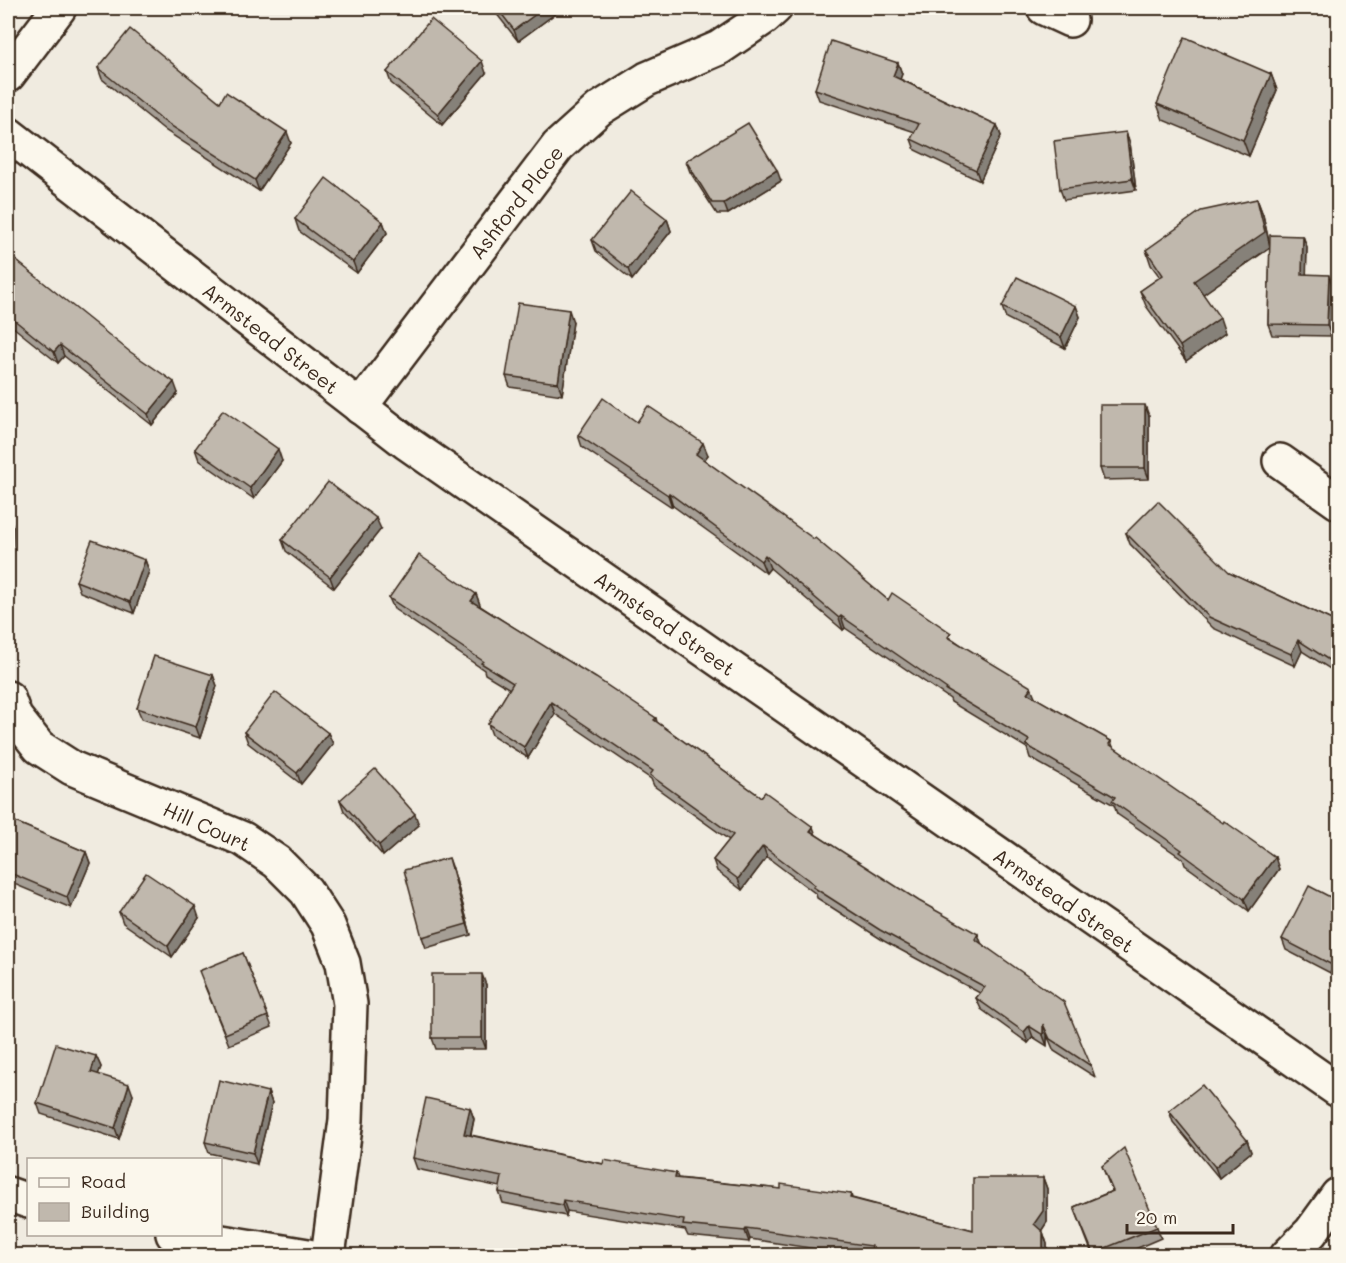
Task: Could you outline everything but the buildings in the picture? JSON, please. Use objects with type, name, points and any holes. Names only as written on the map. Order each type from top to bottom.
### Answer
[{"type":"street","points":[[8,75],[59,8]]},
{"type":"street","name":"Ashford Place","points":[[360,407],[558,146],[599,109],[647,79],[719,48],[775,8]]},
{"type":"street","name":"Armstead Street","points":[[8,134],[416,450],[1338,1090]]},
{"type":"street","points":[[1280,461],[1338,502]]},
{"type":"street","name":"Hill Court","points":[[8,698],[15,717],[39,747],[72,768],[243,839],[277,862],[306,891],[328,925],[343,963],[350,1004],[346,1120],[328,1256]]},
{"type":"street","points":[[8,1194],[27,1202]]},
{"type":"street","points":[[1287,1256],[1311,1232],[1338,1195]]},
{"type":"street","points":[[184,1236],[308,1256]]}]
